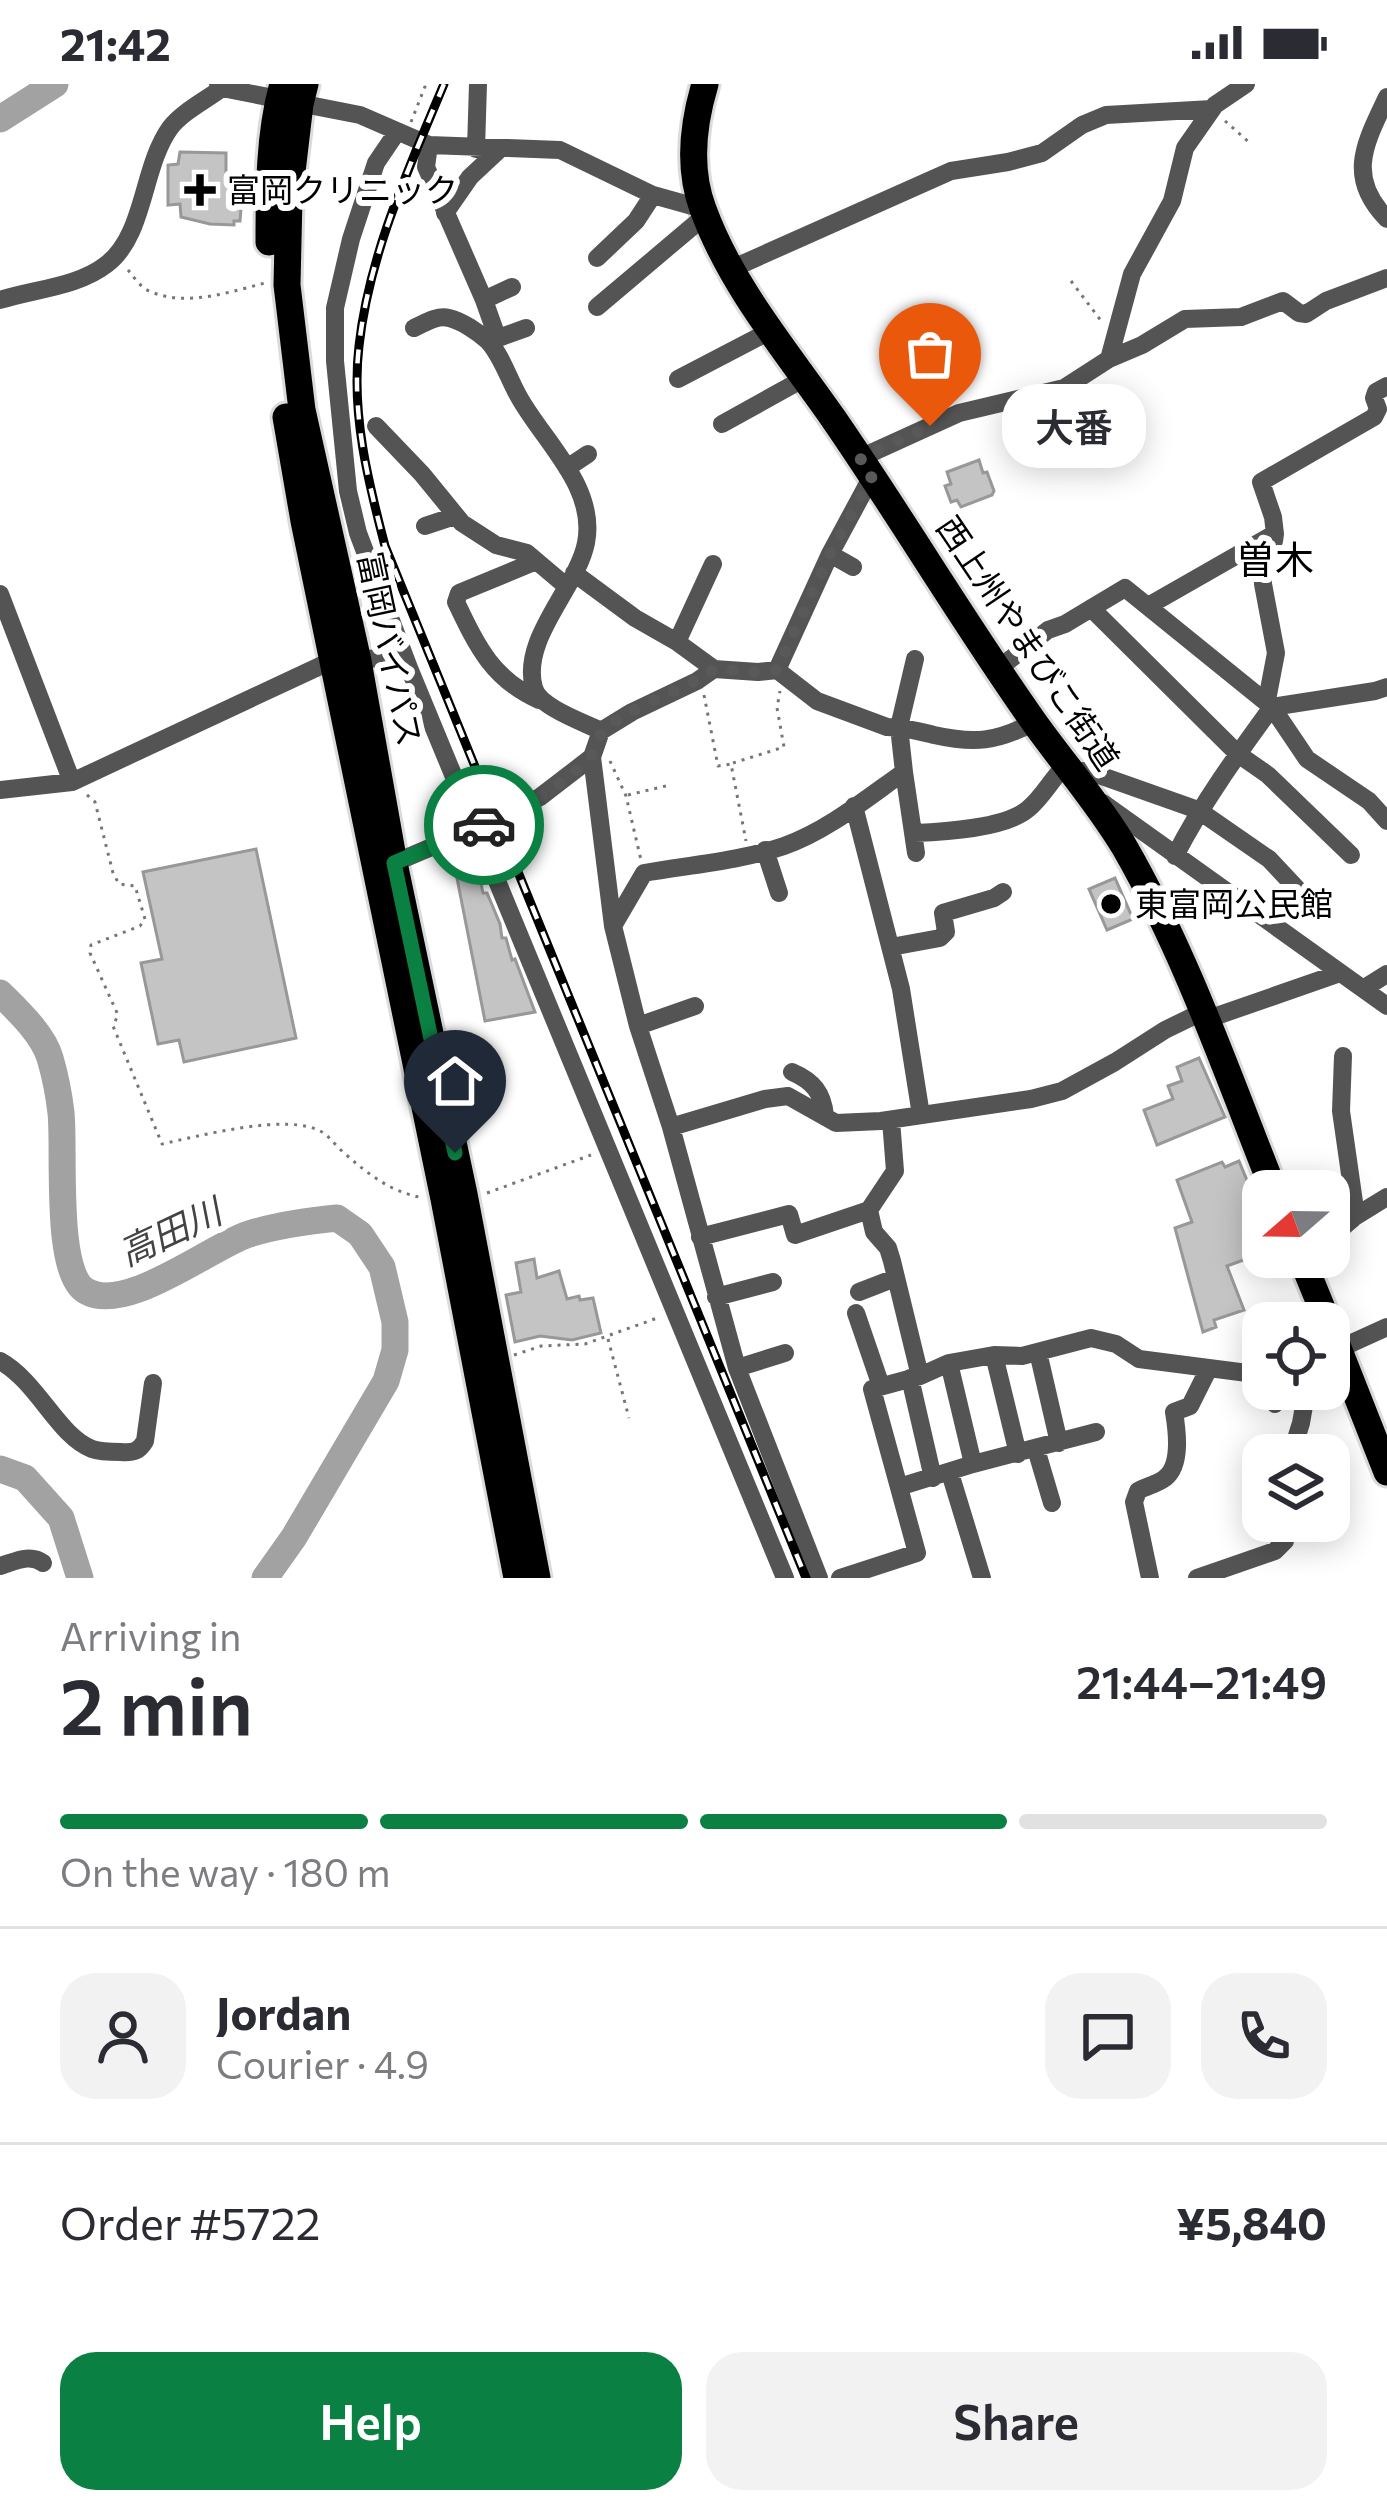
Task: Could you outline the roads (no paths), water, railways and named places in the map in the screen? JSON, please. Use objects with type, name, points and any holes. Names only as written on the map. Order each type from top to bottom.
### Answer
[{"type":"highway","name":"西上州やまびこ街道","points":[[696,90],[694,178],[731,269],[1034,722],[1123,844],[1204,1016],[1266,1170]]},
{"type":"highway","name":"富岡バイパス","points":[[292,93],[269,199],[269,282],[285,414],[394,863],[517,1578]]},
{"type":"highway","name":"富岡バイパス","points":[[292,93],[287,285],[302,410],[346,660],[454,1197],[496,1361],[537,1578]]},
{"type":"highway","points":[[1350,1383],[1387,1472]]},
{"type":"street","points":[[476,148],[478,84]]},
{"type":"street","points":[[1109,359],[1132,274],[1172,200],[1185,148],[1212,109],[1246,84]]},
{"type":"street","points":[[0,300],[91,274],[111,261],[128,237],[156,153],[171,125],[220,86],[292,93],[429,145],[560,150],[653,195],[704,212],[597,307]]},
{"type":"street","points":[[1387,97],[1362,155],[1364,178],[1387,219]]},
{"type":"street","points":[[731,269],[951,171],[1042,154],[1082,125],[1106,115],[1212,109]]},
{"type":"street","points":[[400,133],[376,164],[335,308],[335,361],[348,491],[358,533],[785,1578]]},
{"type":"street","points":[[429,145],[426,167],[484,300],[495,331],[492,340]]},
{"type":"street","points":[[445,213],[470,177],[500,149]]},
{"type":"street","points":[[597,258],[636,221],[653,195]]},
{"type":"street","points":[[783,674],[866,467],[959,413],[1064,388],[1185,319],[1240,317],[1283,301],[1306,314],[1326,301],[1387,278]]},
{"type":"street","points":[[484,300],[512,287]]},
{"type":"street","points":[[414,328],[450,318],[492,340],[519,399],[567,467],[587,516],[586,547],[536,653],[532,676],[539,700]]},
{"type":"street","points":[[492,340],[526,328]]},
{"type":"street","points":[[678,379],[772,331]]},
{"type":"street","points":[[722,424],[805,378]]},
{"type":"street","points":[[1387,386],[1376,392],[1374,417],[1261,482],[1275,534],[1262,560],[1276,653],[1267,700],[1307,759],[1369,801],[1387,821]]},
{"type":"street","points":[[376,426],[455,516],[486,539],[526,553],[534,562],[677,642],[705,675]]},
{"type":"street","points":[[567,467],[588,454]]},
{"type":"street","points":[[425,526],[455,516]]},
{"type":"street","points":[[1148,606],[1275,534]]},
{"type":"street","points":[[830,554],[854,567]]},
{"type":"street","points":[[534,562],[459,593],[456,602],[481,655],[596,744],[613,926],[638,1026],[671,1127],[737,1368],[819,1578]]},
{"type":"street","points":[[677,642],[713,564]]},
{"type":"street","points":[[998,668],[1048,630],[1125,588],[1271,706],[1387,687]]},
{"type":"street","points":[[0,594],[72,782]]},
{"type":"street","points":[[1091,608],[1238,754],[1268,775],[1351,855]]},
{"type":"street","points":[[0,790],[72,782],[346,660],[391,658],[410,668]]},
{"type":"street","points":[[915,659],[899,727],[915,843],[1021,814],[1083,771],[1198,811],[1269,859],[1314,907]]},
{"type":"street","points":[[394,863],[540,796],[632,712],[705,675],[783,674],[817,701],[886,727],[956,740],[988,741],[1034,722]]},
{"type":"street","points":[[1144,884],[1212,797],[1271,706]]},
{"type":"street","points":[[613,926],[644,873],[781,848],[904,772]]},
{"type":"street","points":[[1074,776],[1171,853],[1387,1006]]},
{"type":"street","points":[[854,806],[901,989],[921,1115]]},
{"type":"street","points":[[757,852],[779,893]]},
{"type":"street","points":[[891,947],[940,938],[946,932],[943,913],[1003,892]]},
{"type":"street","points":[[671,1127],[788,1096],[836,1123],[891,1120],[1030,1099],[1061,1090],[1165,1030],[1340,973]]},
{"type":"street","points":[[1363,989],[1387,974]]},
{"type":"street","points":[[638,1026],[695,1006]]},
{"type":"street","points":[[1343,1056],[1341,1111],[1355,1216]]},
{"type":"street","points":[[792,1072],[811,1080],[824,1103],[825,1117]]},
{"type":"street","points":[[700,1238],[789,1214],[795,1234],[869,1210],[895,1171],[891,1120]]},
{"type":"street","points":[[1350,1220],[1387,1197]]},
{"type":"street","points":[[869,1210],[874,1232],[888,1248],[941,1475],[982,1578]]},
{"type":"street","points":[[859,1292],[896,1279]]},
{"type":"street","points":[[716,1297],[773,1282]]},
{"type":"street","points":[[856,1313],[881,1386]]},
{"type":"street","points":[[1350,1334],[1387,1327]]},
{"type":"street","points":[[840,1578],[917,1553],[872,1389],[949,1363],[994,1354],[1022,1356],[1090,1338],[1117,1344],[1139,1359],[1242,1373]]},
{"type":"street","points":[[1038,1352],[1059,1443]]},
{"type":"street","points":[[737,1368],[785,1353]]},
{"type":"street","points":[[994,1354],[1027,1452],[1052,1503]]},
{"type":"street","points":[[0,1361],[40,1396],[68,1433],[91,1448],[104,1450],[132,1453],[141,1448],[154,1383]]},
{"type":"street","points":[[949,1363],[974,1464]]},
{"type":"street","points":[[1150,1578],[1134,1502],[1138,1490],[1171,1472],[1178,1436],[1174,1412],[1190,1406],[1209,1368]]},
{"type":"street","points":[[899,1487],[1096,1432]]},
{"type":"street","points":[[1197,1578],[1275,1551],[1285,1542]]},
{"type":"street","points":[[0,1566],[27,1558],[43,1563]]},
{"type":"waterway","name":"高田川","points":[[0,119],[55,84]]},
{"type":"waterway","name":"高田川","points":[[0,993],[36,1032],[50,1058],[61,1113],[65,1237],[76,1280],[86,1291],[102,1296],[122,1294],[246,1235],[337,1218],[360,1234],[382,1267],[395,1322],[395,1350],[386,1381],[265,1578]]},
{"type":"waterway","name":"高田川","points":[[0,1469],[25,1478],[61,1518],[80,1578]]},
{"type":"railway","points":[[444,84],[392,212],[364,312],[357,396],[373,497],[385,546],[806,1578]]},
{"type":"place","name":"富岡クリニック","points":[[200,190]]},
{"type":"place","name":"大番","points":[[930,426]]},
{"type":"place","name":"東富岡公民館","points":[[1111,904]]},
{"type":"district","name":"曽木","points":[[1275,560]]}]
